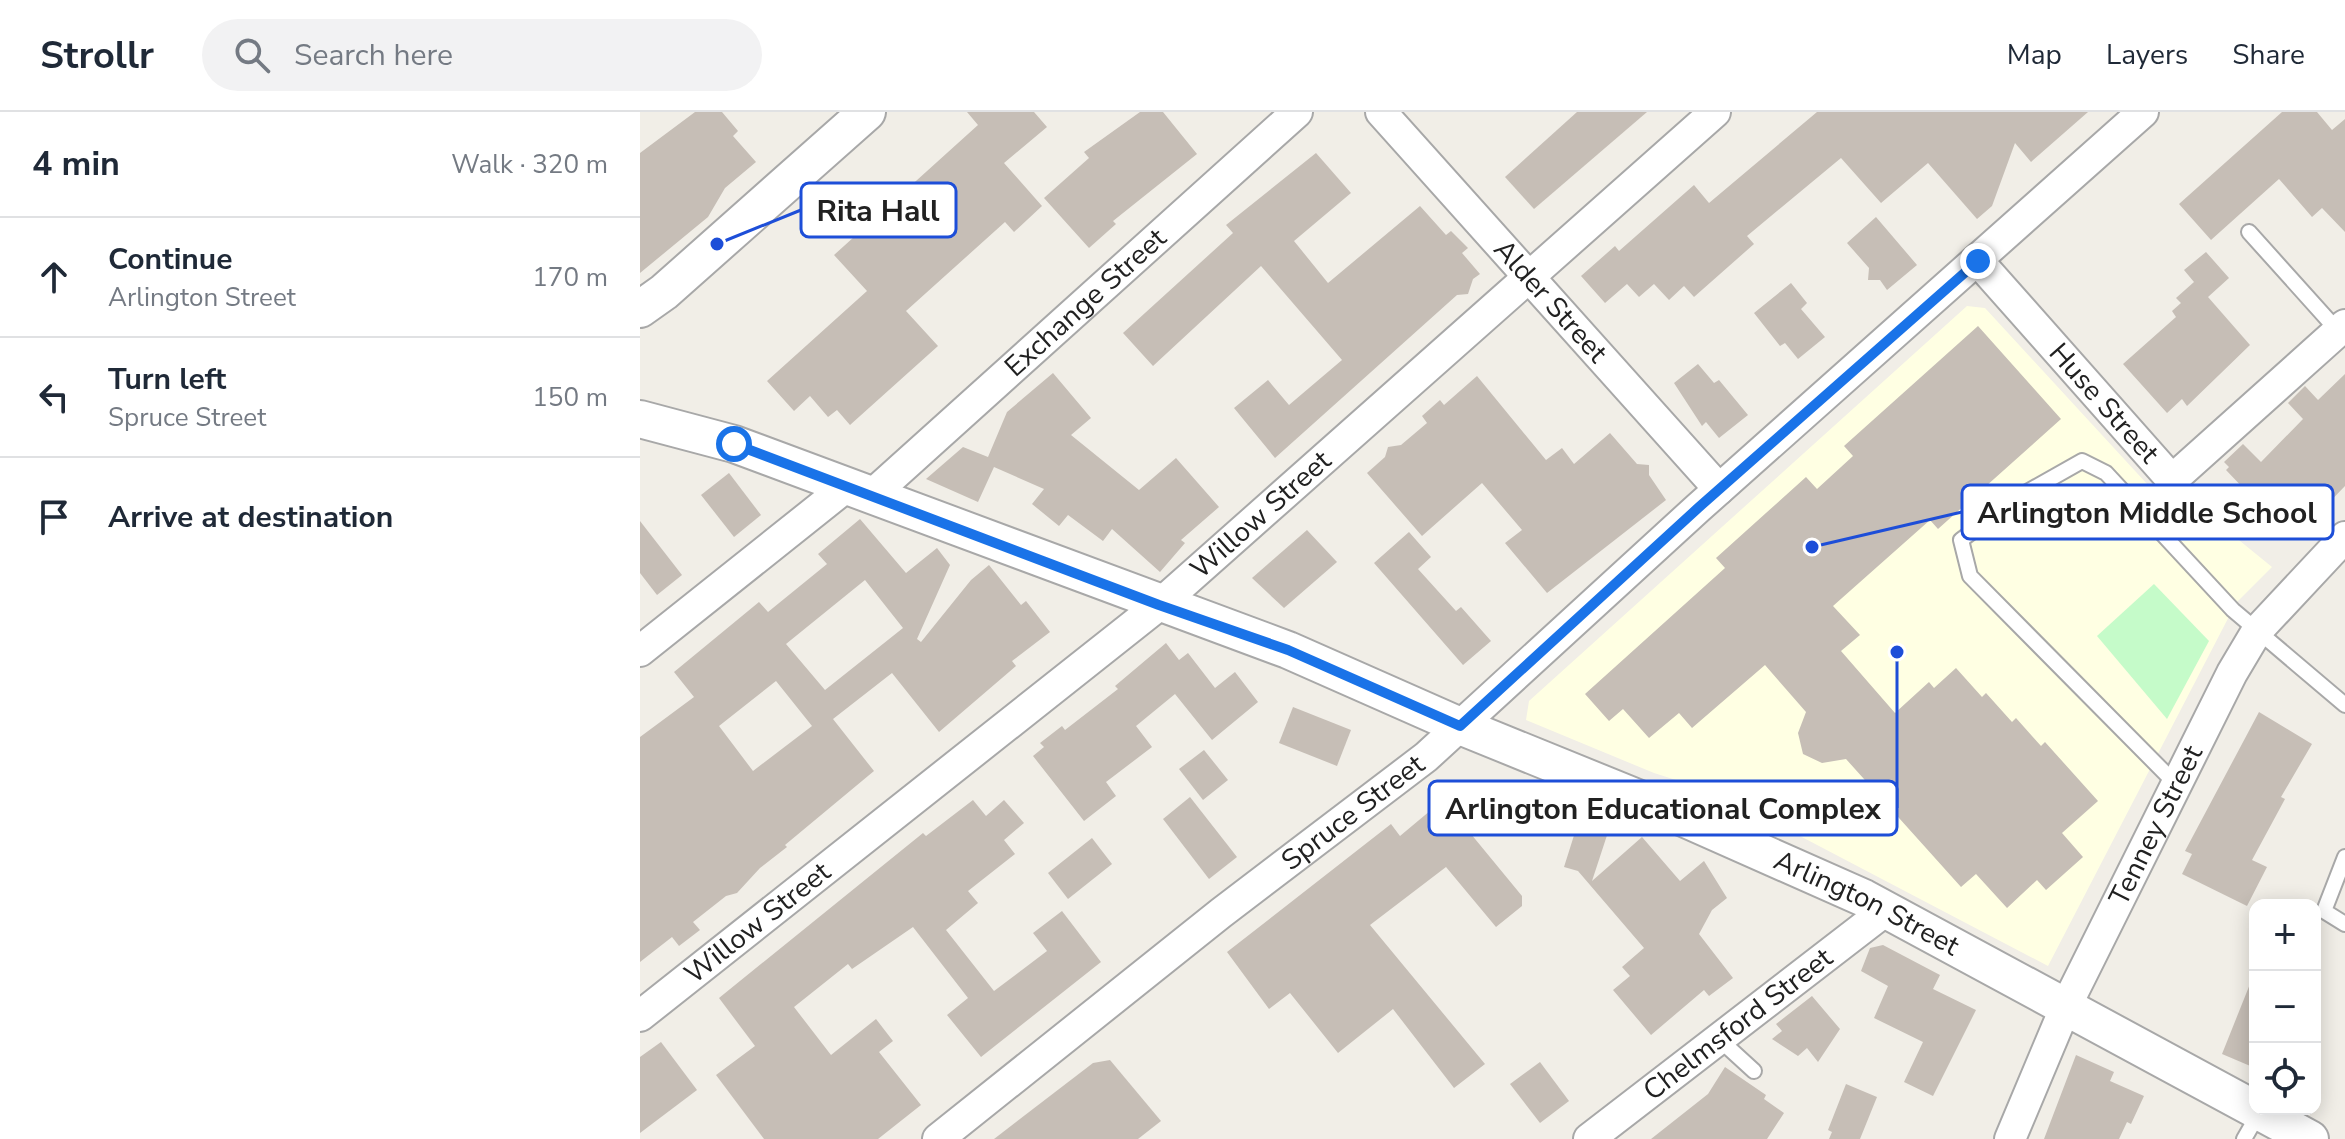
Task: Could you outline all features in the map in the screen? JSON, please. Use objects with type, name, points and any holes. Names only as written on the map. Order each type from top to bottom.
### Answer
[{"type":"street","points":[[640,309],[664,292],[867,112]]},
{"type":"street","name":"Exchange Street","points":[[640,651],[860,490],[1297,112]]},
{"type":"street","name":"Alder Street","points":[[1381,112],[1719,489]]},
{"type":"street","name":"Willow Street","points":[[640,1016],[1159,605],[1715,112]]},
{"type":"street","name":"Spruce Street","points":[[938,1139],[1460,726],[1719,489],[2143,112]]},
{"type":"street","name":"Huse Street","points":[[1978,261],[2172,480],[2342,328]]},
{"type":"street","name":"Arlington Street","points":[[640,419],[734,444],[1159,605],[1288,650],[1460,726],[1652,804],[1886,910],[2066,1006],[2252,1126],[2310,1139]]},
{"type":"street","name":"Tenney Street","points":[[2010,1139],[2066,1006],[2175,783],[2257,631],[2345,537]]},
{"type":"street","name":"Chelmsford Street","points":[[1589,1139],[1886,910]]},
{"type":"lane","points":[[2249,232],[2342,328]]},
{"type":"lane","points":[[2175,783],[1970,576],[1961,540],[2020,496],[2082,461],[2106,473],[2257,631],[2345,705]]},
{"type":"lane","points":[[2345,857],[2324,911],[2345,924]]},
{"type":"lane","points":[[1719,1039],[1754,1071]]},
{"type":"shaded area","points":[[1967,306],[1985,308],[2171,510],[2186,497],[2272,567],[2236,603],[2048,966],[1720,794],[1654,773],[1526,720],[1529,701]]},
{"type":"green space","points":[[2154,584],[2209,641],[2167,719],[2097,636]]},
{"type":"building","points":[[695,112],[722,112],[738,131],[733,136],[756,162],[725,188],[708,217],[640,273],[640,153]]},
{"type":"building","points":[[967,112],[1034,112],[1047,127],[1004,163],[1042,206],[1014,232],[1005,222],[906,311],[938,346],[850,425],[837,410],[828,417],[810,396],[794,411],[767,381],[867,291],[834,255],[978,125]]},
{"type":"building","points":[[1140,112],[1163,112],[1197,154],[1113,221],[1116,224],[1089,248],[1044,198],[1089,158],[1084,152]]},
{"type":"building","points":[[1577,112],[1647,112],[1534,209],[1505,177]]},
{"type":"building","points":[[1817,112],[2088,112],[2031,162],[2015,143],[1992,206],[1977,219],[1928,163],[1881,203],[1841,158],[1747,236],[1754,244],[1694,297],[1684,286],[1669,300],[1654,284],[1639,297],[1627,284],[1605,303],[1581,276],[1615,246],[1619,251],[1694,185],[1709,203]]},
{"type":"building","points":[[2282,112],[2317,112],[2332,130],[2345,119],[2345,232],[2322,208],[2312,217],[2279,179],[2211,240],[2179,204]]},
{"type":"building","points":[[1316,153],[1351,193],[1294,241],[1328,283],[1420,206],[1446,235],[1451,231],[1468,248],[1462,253],[1480,274],[1473,279],[1468,294],[1457,295],[1275,458],[1234,408],[1268,380],[1289,405],[1342,360],[1261,266],[1153,366],[1123,333],[1233,233],[1226,225]]},
{"type":"building","points":[[1876,217],[1917,265],[1887,290],[1880,280],[1868,280],[1869,268],[1847,243]]},
{"type":"building","points":[[2206,252],[2229,278],[2208,297],[2250,345],[2187,406],[2182,399],[2167,413],[2123,364],[2176,317],[2172,311],[2181,303],[2176,298],[2194,282],[2184,270]]},
{"type":"building","points":[[1791,283],[1807,303],[1801,309],[1825,337],[1798,359],[1785,343],[1780,346],[1754,313]]},
{"type":"building","points":[[1978,326],[2061,419],[1938,529],[1930,520],[1833,606],[1860,635],[1841,651],[1895,713],[1929,682],[1934,688],[1956,668],[1982,697],[1986,693],[2012,722],[2016,718],[2041,746],[2045,742],[2098,801],[2062,833],[2083,857],[2046,890],[2037,880],[2007,908],[1976,874],[1961,887],[1846,759],[1822,763],[1803,754],[1798,733],[1806,712],[1765,665],[1692,728],[1679,713],[1649,738],[1623,709],[1609,721],[1585,694],[1725,568],[1716,558],[1806,477],[1817,489],[1853,456],[1844,446]]},
{"type":"building","points":[[1698,364],[1714,383],[1719,380],[1748,415],[1719,438],[1706,422],[1702,426],[1674,383]]},
{"type":"building","points":[[1053,373],[1091,418],[1071,435],[1139,490],[1176,458],[1219,507],[1181,540],[1185,543],[1160,572],[1112,529],[1103,541],[1068,515],[1059,526],[1032,504],[1044,489],[994,467],[978,502],[926,479],[963,447],[988,457],[1007,412]]},
{"type":"building","points":[[2345,374],[2345,486],[2318,514],[2295,490],[2252,531],[2229,506],[2246,491],[2226,470],[2229,467],[2224,462],[2243,444],[2261,462],[2303,419],[2288,403],[2305,386],[2318,400]]},
{"type":"building","points":[[1477,376],[1546,460],[1562,448],[1574,464],[1610,433],[1637,464],[1649,465],[1649,475],[1666,500],[1547,593],[1505,543],[1522,530],[1482,483],[1422,536],[1367,473],[1385,457],[1388,447],[1401,445],[1427,423],[1422,416],[1440,400],[1444,405]]},
{"type":"building","points":[[729,473],[761,515],[734,537],[701,495]]},
{"type":"building","points":[[860,519],[906,573],[937,548],[950,565],[917,639],[921,642],[971,580],[989,565],[1021,605],[1026,601],[1050,632],[1012,661],[1016,666],[939,732],[892,673],[833,719],[874,771],[785,845],[787,847],[760,868],[737,893],[726,896],[693,922],[700,930],[679,946],[672,937],[640,962],[640,737],[694,697],[674,672],[759,602],[768,612],[827,564],[818,554]],"holes":[[[865,580],[903,628],[825,690],[786,644]],[[776,681],[812,726],[753,771],[719,726]]]},
{"type":"building","points":[[640,521],[682,575],[657,595],[640,573]]},
{"type":"building","points":[[1307,530],[1337,562],[1284,608],[1252,578]]},
{"type":"building","points":[[1409,532],[1431,557],[1418,569],[1456,611],[1461,607],[1491,641],[1463,665],[1374,563]]},
{"type":"building","points":[[1166,643],[1179,660],[1188,653],[1215,688],[1235,672],[1258,702],[1212,740],[1175,694],[1136,726],[1152,747],[1106,782],[1116,796],[1084,821],[1033,756],[1044,747],[1040,743],[1062,726],[1065,730],[1118,689],[1115,686]]},
{"type":"building","points":[[1293,707],[1351,730],[1337,766],[1279,743]]},
{"type":"building","points":[[2259,712],[2312,744],[2281,797],[2285,799],[2252,860],[2267,867],[2247,906],[2182,874],[2192,854],[2185,851]]},
{"type":"building","points":[[1204,750],[1228,780],[1203,800],[1179,769]]},
{"type":"building","points":[[1190,797],[1237,857],[1209,879],[1163,819]]},
{"type":"building","points":[[973,800],[986,816],[1004,800],[1024,823],[1004,840],[1015,854],[968,891],[978,903],[946,930],[994,991],[1047,951],[1033,933],[1062,911],[1101,962],[981,1057],[947,1015],[968,998],[913,927],[852,969],[848,964],[794,1007],[831,1055],[876,1019],[893,1041],[879,1052],[921,1105],[878,1139],[764,1139],[716,1075],[755,1046],[719,998],[923,833],[926,836]]},
{"type":"building","points":[[1443,800],[1522,896],[1522,906],[1496,927],[1446,867],[1370,925],[1485,1064],[1454,1088],[1393,1009],[1338,1053],[1290,993],[1269,1009],[1227,952],[1391,824],[1400,836]]},
{"type":"building","points":[[1583,807],[1613,817],[1592,881],[1642,837],[1680,881],[1704,861],[1727,898],[1712,910],[1699,934],[1733,978],[1709,996],[1704,990],[1651,1035],[1613,990],[1630,976],[1622,967],[1644,948],[1578,871],[1564,867]]},
{"type":"building","points":[[1092,838],[1112,864],[1068,899],[1048,873]]},
{"type":"building","points":[[1883,945],[1940,975],[1933,989],[1976,1010],[1933,1096],[1904,1082],[1923,1042],[1874,1018],[1888,986],[1861,971],[1870,948]]},
{"type":"building","points":[[2249,986],[2249,1065],[2222,1054]]},
{"type":"building","points":[[1812,996],[1840,1029],[1818,1062],[1807,1048],[1798,1056],[1772,1039],[1782,1031],[1776,1024]]},
{"type":"building","points":[[661,1042],[697,1090],[640,1133],[640,1057]]},
{"type":"building","points":[[2076,1055],[2114,1072],[2110,1081],[2144,1096],[2131,1124],[2127,1122],[2119,1139],[2044,1139]]},
{"type":"building","points":[[1110,1060],[1161,1121],[1138,1139],[994,1139],[1093,1063]]},
{"type":"building","points":[[1540,1062],[1569,1101],[1540,1123],[1510,1084]]},
{"type":"building","points":[[1725,1067],[1766,1095],[1764,1099],[1784,1113],[1767,1139],[1651,1139],[1708,1094]]},
{"type":"building","points":[[1846,1084],[1877,1097],[1860,1139],[1829,1139],[1832,1132],[1828,1130]]},
{"type":"place","name":"Rita Hall","points":[[717,244]]},
{"type":"place","name":"Arlington Middle School","points":[[1812,547]]},
{"type":"place","name":"Arlington Educational Complex","points":[[1897,652]]},
{"type":"route","points":[[734,444],[873,494],[1159,605],[1288,650],[1460,726],[1698,508],[1978,261]]}]
